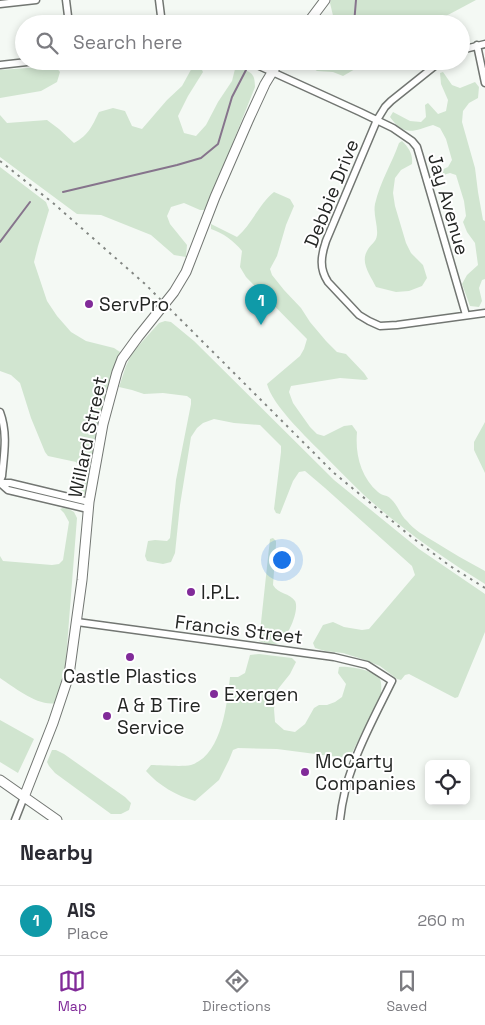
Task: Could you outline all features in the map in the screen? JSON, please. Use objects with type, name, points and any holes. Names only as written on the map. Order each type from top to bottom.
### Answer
[{"type":"street","points":[[0,4],[36,0]]},
{"type":"street","points":[[66,0],[68,15]]},
{"type":"street","points":[[159,0],[161,15]]},
{"type":"street","points":[[314,15],[325,0]]},
{"type":"street","points":[[470,47],[485,44]]},
{"type":"street","points":[[477,45],[485,83]]},
{"type":"street","points":[[0,65],[15,63]]},
{"type":"street","name":"Jay Avenue","points":[[267,70],[377,120],[412,141],[417,148],[466,316]]},
{"type":"street","name":"Debbie Drive","points":[[431,70],[391,101],[377,120],[326,241],[321,261],[324,276],[359,315],[380,326],[485,313]]},
{"type":"street","name":"Willard Street","points":[[14,820],[63,697],[69,675],[77,622],[89,505],[103,424],[117,372],[122,359],[174,292],[186,272],[216,196],[272,72]]},
{"type":"street","points":[[0,412],[5,441],[0,482],[10,483],[89,505]]},
{"type":"street","name":"Francis Street","points":[[77,622],[334,657],[367,666],[392,681],[354,762],[345,787],[340,820]]},
{"type":"street","points":[[0,780],[57,820]]},
{"type":"green space","points":[[331,0],[476,0],[448,15],[333,15]]},
{"type":"green space","points":[[0,70],[58,70],[60,72],[57,82],[41,91],[0,98]]},
{"type":"green space","points":[[191,70],[202,70],[203,72],[178,116],[184,133],[196,136],[206,125],[232,81],[235,70],[245,70],[250,73],[254,79],[255,87],[206,210],[200,210],[184,203],[171,207],[167,216],[170,224],[187,245],[186,257],[174,255],[151,235],[101,215],[77,214],[0,157],[0,115],[7,123],[47,120],[74,143],[87,133],[99,112],[113,108],[125,111],[132,126],[142,129],[182,86]]},
{"type":"green space","points":[[316,70],[353,70],[343,76],[333,72]]},
{"type":"green space","points":[[443,72],[452,85],[460,88],[475,82],[479,87],[478,98],[469,103],[463,111],[462,122],[475,168],[483,220],[485,221],[485,279],[482,280],[479,288],[482,301],[479,307],[470,306],[462,284],[467,275],[478,265],[475,243],[463,222],[466,216],[464,201],[456,175],[450,173],[440,176],[437,172],[448,167],[452,160],[446,139],[440,128],[433,125],[410,131],[400,128],[390,117],[393,112],[410,121],[421,122],[426,117],[425,105],[428,103],[438,114],[446,111],[448,100],[441,84],[440,73]]},
{"type":"green space","points":[[402,141],[410,151],[412,164],[401,170],[395,178],[393,193],[395,206],[406,243],[411,253],[423,265],[427,278],[422,286],[409,291],[396,292],[376,287],[365,265],[365,256],[377,235],[375,204],[377,196],[399,143]]},
{"type":"green space","points":[[0,167],[46,202],[49,210],[34,262],[47,301],[71,332],[86,341],[114,348],[120,352],[110,380],[87,493],[84,495],[77,495],[76,491],[79,470],[76,462],[48,456],[31,418],[20,383],[11,375],[0,371]]},
{"type":"green space","points":[[274,192],[290,199],[294,206],[277,256],[270,269],[272,275],[301,308],[326,341],[337,352],[346,354],[368,379],[340,378],[291,386],[289,392],[293,403],[317,434],[324,436],[344,426],[352,425],[357,432],[357,449],[360,465],[372,486],[390,498],[405,519],[416,530],[485,571],[485,584],[423,543],[365,496],[297,428],[270,392],[267,384],[300,356],[307,339],[246,277],[240,267],[242,251],[228,238],[211,229],[211,224],[237,237]]},
{"type":"green space","points":[[171,322],[194,341],[334,480],[419,549],[485,594],[485,632],[458,697],[455,698],[409,674],[405,675],[401,680],[397,679],[380,666],[362,659],[343,653],[315,648],[313,643],[323,625],[333,622],[344,627],[362,630],[369,629],[415,575],[412,566],[305,471],[299,472],[293,481],[280,514],[276,513],[274,509],[281,446],[260,425],[214,419],[203,423],[197,428],[191,437],[180,505],[175,553],[171,562],[163,564],[147,561],[145,556],[148,541],[167,541],[170,538],[176,480],[191,399],[187,396],[163,393],[144,394],[119,387],[132,353],[159,323]]},
{"type":"green space","points":[[485,422],[485,473],[474,450],[474,442]]},
{"type":"green space","points":[[65,507],[74,512],[77,518],[65,672],[56,703],[49,703],[26,695],[0,678],[0,556],[3,561],[59,564],[63,560],[69,522],[60,509]]},
{"type":"green space","points":[[273,538],[276,544],[273,585],[293,598],[296,611],[289,631],[282,641],[268,644],[259,641],[270,539]]},
{"type":"green space","points":[[259,654],[292,658],[296,662],[290,674],[278,689],[274,709],[275,722],[284,730],[295,732],[305,724],[314,708],[319,705],[335,702],[342,697],[346,684],[338,673],[339,667],[367,671],[380,679],[381,695],[351,755],[346,758],[277,749],[238,748],[233,750],[219,780],[195,801],[175,793],[156,781],[146,771],[151,765],[191,765],[210,751],[225,714],[230,677],[238,677],[245,673],[250,655]]},
{"type":"green space","points":[[0,720],[34,739],[18,773],[0,762]]},
{"type":"green space","points":[[52,750],[64,754],[125,797],[131,803],[129,810],[121,814],[111,814],[55,773],[47,762]]},
{"type":"waterway","points":[[355,15],[356,0]]},
{"type":"waterway","points":[[63,192],[201,158],[218,144],[232,97],[246,70]]},
{"type":"waterway","points":[[0,242],[30,202]]},
{"type":"railway","points":[[0,161],[53,203],[145,284],[334,473],[414,539],[450,566],[485,588]]},
{"type":"place","name":"ServPro","points":[[89,304]]},
{"type":"place","name":"AIS","points":[[261,325]]},
{"type":"place","name":"I.P.L.","points":[[191,592]]},
{"type":"place","name":"Castle Plastics","points":[[130,657]]},
{"type":"place","name":"Exergen","points":[[214,694]]},
{"type":"place","name":"A & B Tire Service","points":[[107,716]]},
{"type":"place","name":"McCarty Companies","points":[[305,772]]}]
